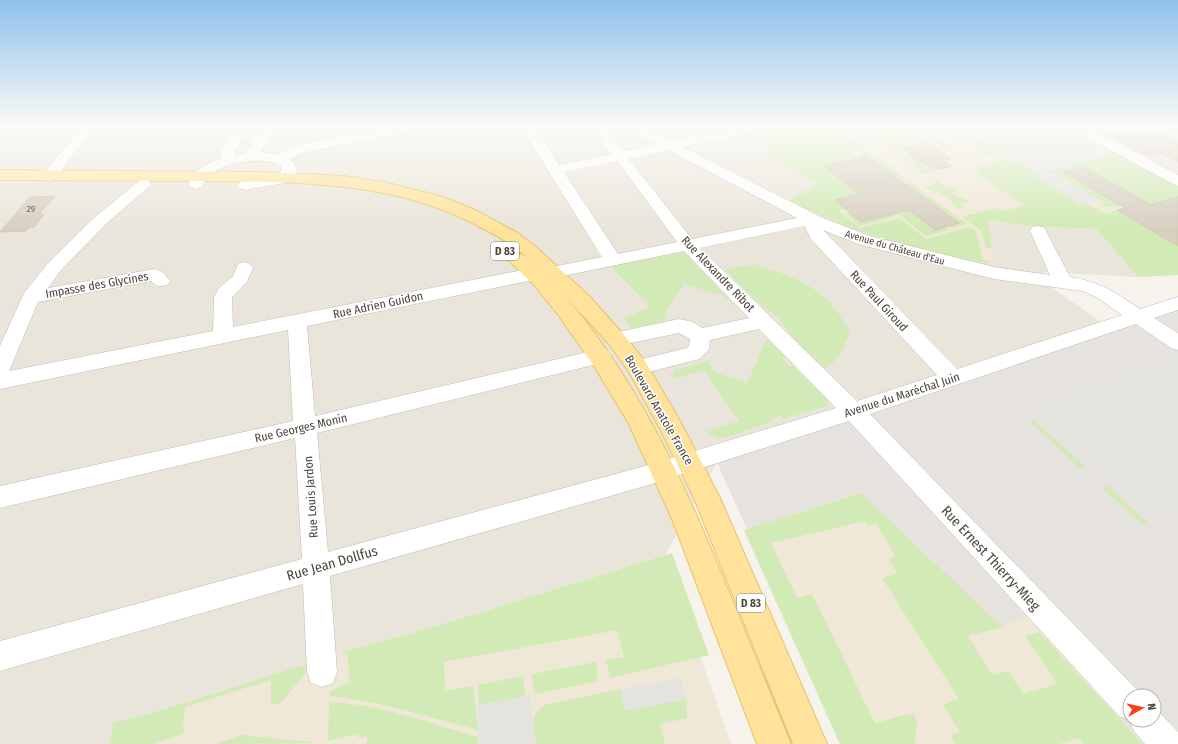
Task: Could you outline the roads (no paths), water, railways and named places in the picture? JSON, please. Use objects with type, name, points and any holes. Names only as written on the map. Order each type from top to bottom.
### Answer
[{"type":"main road","name":"Boulevard Anatole France","points":[[0,175],[198,180],[284,178],[356,183],[388,188],[437,201],[470,214],[510,236],[530,251],[553,272],[582,301],[616,339],[637,367],[673,430],[680,505],[774,744]]},
{"type":"main road","name":"Boulevard Anatole France","points":[[0,183],[144,184],[198,180],[245,185],[297,186],[337,189],[366,193],[405,202],[456,221],[477,232],[516,258],[568,312],[601,356],[643,428],[677,466],[714,514],[810,744]]},
{"type":"street","points":[[48,176],[61,161]]},
{"type":"street","points":[[198,180],[211,168],[226,161]]},
{"type":"street","points":[[245,185],[284,178],[290,172],[288,164],[283,161]]},
{"type":"street","points":[[550,161],[612,260]]},
{"type":"street","points":[[556,170],[599,161]]},
{"type":"street","name":"Rue Alexandre Ribot","points":[[625,161],[688,245],[852,411]]},
{"type":"street","name":"Avenue du Château d'Eau","points":[[697,161],[811,220],[864,240],[994,273],[1078,284],[1094,289],[1178,343]]},
{"type":"street","points":[[1141,161],[1178,180]]},
{"type":"street","points":[[0,369],[31,297],[55,266],[101,220],[144,184]]},
{"type":"street","points":[[553,272],[811,220]]},
{"type":"street","name":"Rue Paul Giroud","points":[[811,220],[816,234],[953,378]]},
{"type":"street","points":[[1038,231],[1063,282]]},
{"type":"street","points":[[223,336],[223,297],[225,292],[239,282],[243,276],[244,268]]},
{"type":"street","name":"Rue Adrien Guidon","points":[[0,381],[533,274]]},
{"type":"street","name":"Impasse des Glycines","points":[[31,297],[155,275],[161,281]]},
{"type":"street","points":[[1139,317],[1178,303]]},
{"type":"street","name":"Avenue du Maréchal Juin","points":[[677,466],[852,411],[1139,317]]},
{"type":"street","points":[[616,339],[679,326],[686,328],[699,336],[764,321]]},
{"type":"street","name":"Rue Louis Jardon","points":[[297,322],[316,567],[322,672]]},
{"type":"street","points":[[637,367],[693,354],[698,351],[700,343],[699,336]]},
{"type":"street","name":"Rue Georges Monin","points":[[0,497],[305,427],[601,356]]},
{"type":"street","name":"Rue Ernest Thierry-Mieg","points":[[852,411],[1122,697]]},
{"type":"street","name":"Rue Jean Dollfus","points":[[0,656],[677,466]]},
{"type":"street","points":[[1152,728],[1167,744]]}]
